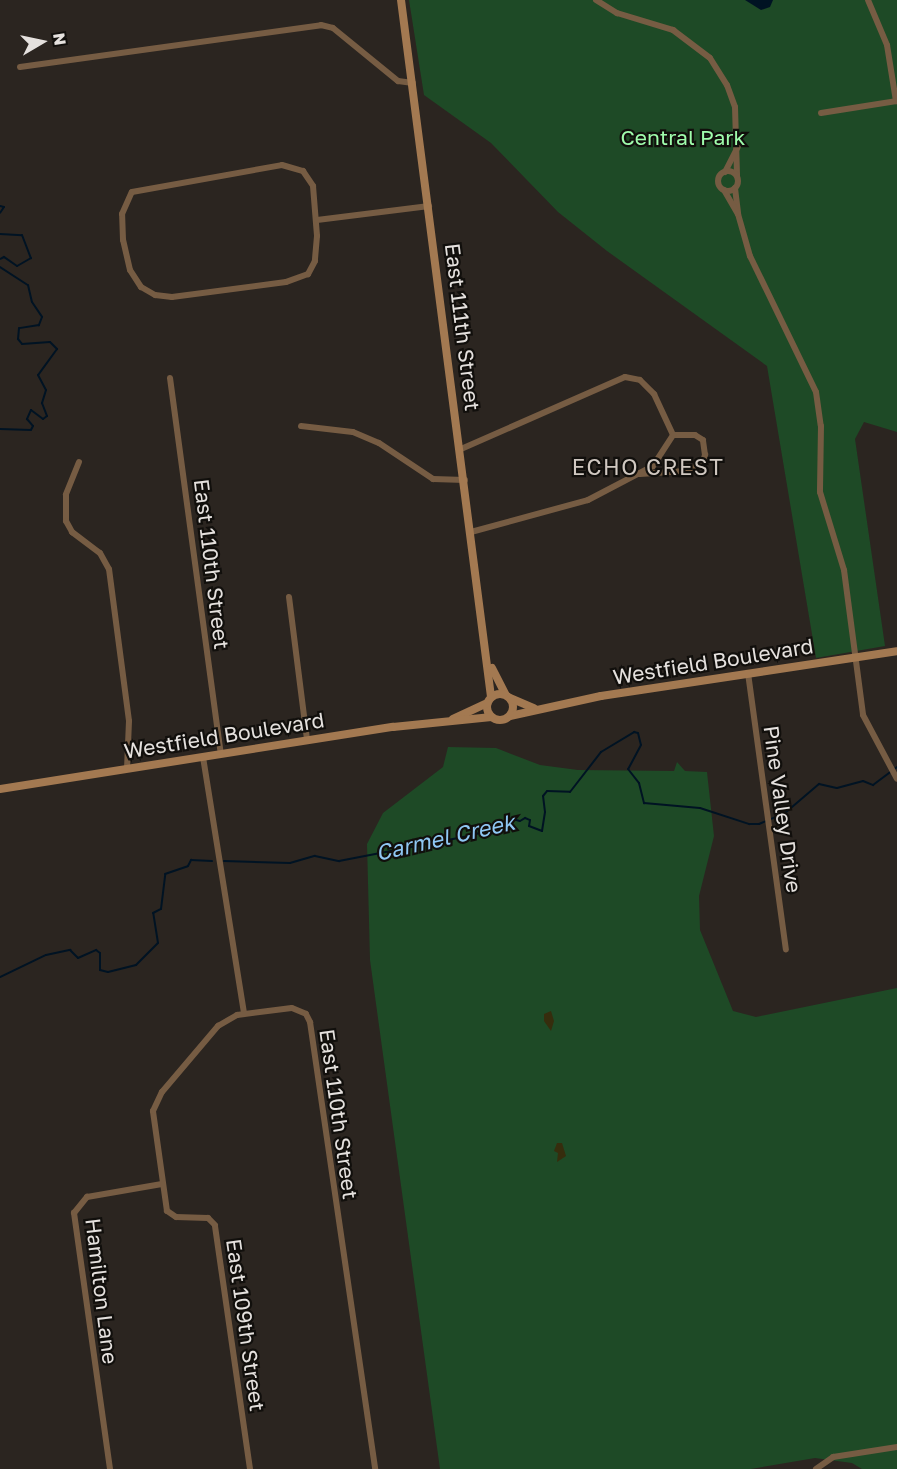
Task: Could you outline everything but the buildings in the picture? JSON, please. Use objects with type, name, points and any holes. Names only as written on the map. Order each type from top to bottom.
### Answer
[{"type":"main road","name":"East 111th Street","points":[[401,0],[488,659],[489,700]]},
{"type":"main road","name":"Westfield Boulevard","points":[[510,716],[534,708],[897,651]]},
{"type":"main road","name":"East 111th Street","points":[[488,659],[508,696]]},
{"type":"main road","points":[[508,696],[513,707],[510,716],[501,720],[491,717],[489,700],[508,696],[534,708]]},
{"type":"main road","name":"Westfield Boulevard","points":[[453,719],[489,700]]},
{"type":"main road","name":"Westfield Boulevard","points":[[0,789],[307,740],[453,719],[491,717]]},
{"type":"street","points":[[596,0],[617,13],[673,30],[706,55],[720,73],[735,107],[738,147],[735,188],[738,214],[756,270],[816,392],[821,426],[820,492],[844,570],[863,715],[897,779]]},
{"type":"street","points":[[821,113],[897,101],[887,45],[868,0]]},
{"type":"street","points":[[20,67],[321,25],[333,28],[398,81],[413,83]]},
{"type":"street","points":[[738,147],[725,172],[718,179],[738,214]]},
{"type":"street","points":[[282,165],[296,167],[311,180],[317,220],[315,261],[303,278],[172,297],[155,295],[137,282],[130,270],[123,233],[125,202],[140,188],[282,165]]},
{"type":"street","points":[[725,172],[737,176]]},
{"type":"street","points":[[724,190],[735,188]]},
{"type":"street","points":[[317,220],[429,206]]},
{"type":"street","points":[[461,449],[625,377],[640,380],[654,394],[673,435]]},
{"type":"street","name":"East 110th Street","points":[[170,378],[221,754]]},
{"type":"street","points":[[301,426],[353,432],[379,443],[433,479],[465,480]]},
{"type":"street","points":[[471,532],[575,505],[638,474],[659,460],[673,435]]},
{"type":"street","points":[[638,474],[685,471],[702,463],[705,455],[703,440],[695,435],[673,435]]},
{"type":"street","points":[[80,462],[66,495],[66,521],[72,532],[100,553],[109,569],[129,721],[127,768]]},
{"type":"street","points":[[290,597],[307,740]]},
{"type":"street","name":"Pine Valley Drive","points":[[748,673],[766,818],[786,949]]},
{"type":"street","points":[[203,756],[244,1014]]},
{"type":"street","name":"East 110th Street","points":[[244,1014],[292,1008],[306,1014],[310,1022],[375,1469]]},
{"type":"street","name":"East 109th Street","points":[[244,1014],[228,1019],[205,1037],[157,1099],[153,1122],[162,1184],[170,1214],[208,1218],[214,1225],[250,1469]]},
{"type":"street","name":"Hamilton Lane","points":[[110,1469],[74,1213],[87,1197],[162,1184]]},
{"type":"street","points":[[816,1469],[833,1458],[897,1447]]},
{"type":"green space","name":"Central Park","points":[[409,0],[897,0],[897,432],[864,422],[855,439],[885,646],[816,658],[767,366],[607,251],[558,212],[491,143],[424,95]]},
{"type":"green space","points":[[448,747],[496,748],[540,765],[578,770],[674,771],[677,762],[685,771],[707,772],[714,836],[699,896],[700,930],[733,1011],[756,1017],[897,988],[897,1469],[862,1469],[852,1463],[815,1458],[751,1469],[440,1469],[370,960],[367,844],[383,813],[443,767]]},
{"type":"sand","points":[[551,1011],[554,1021],[551,1031],[544,1021],[544,1014]]},
{"type":"sand","points":[[557,1143],[562,1143],[566,1156],[557,1162],[558,1153],[554,1151]]},
{"type":"water","points":[[745,0],[773,0],[770,7],[761,10]]},
{"type":"waterway","points":[[0,206],[4,207],[0,213]]},
{"type":"waterway","points":[[0,234],[22,235],[31,258],[17,266],[4,257],[0,259]]},
{"type":"waterway","points":[[0,267],[28,285],[32,302],[42,317],[39,325],[19,328],[18,339],[22,344],[50,342],[57,349],[38,375],[46,390],[42,403],[47,416],[43,419],[31,410],[27,419],[33,426],[31,430],[0,429]]},
{"type":"waterway","name":"Carmel Creek","points":[[224,861],[290,863],[315,856],[339,861],[474,835],[513,819],[530,820],[529,826],[542,831],[545,812],[543,796],[547,791],[570,792],[601,752],[634,732],[638,733],[641,745],[628,769],[639,783],[644,803],[700,808],[749,824],[759,824],[785,813],[819,784],[837,788],[863,781],[873,785],[897,767]]},
{"type":"waterway","name":"Carmel Creek","points":[[0,977],[46,955],[70,950],[78,958],[96,950],[100,953],[100,970],[108,972],[136,965],[158,943],[153,913],[161,909],[165,874],[188,866],[191,860],[212,861]]},
{"type":"district","name":"ECHO CREST","points":[[648,467]]}]
